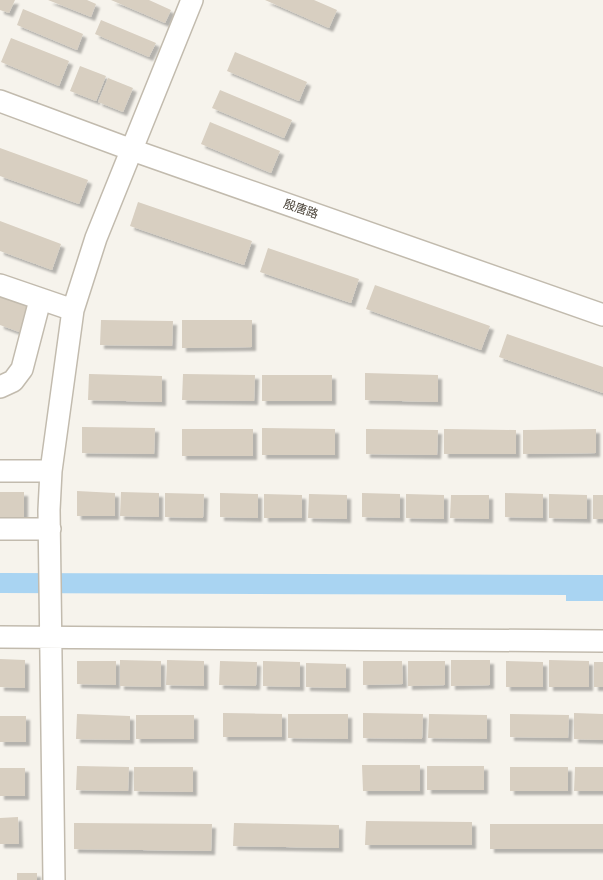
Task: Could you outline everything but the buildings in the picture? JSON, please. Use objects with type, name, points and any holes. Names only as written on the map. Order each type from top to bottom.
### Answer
[{"type":"street","points":[[54,880],[49,562],[51,471],[74,310],[96,238],[192,0]]},
{"type":"street","name":"殷唐路","points":[[0,101],[132,150],[603,316]]},
{"type":"street","points":[[0,285],[74,310]]},
{"type":"street","points":[[0,388],[13,381],[22,368],[40,300]]},
{"type":"street","points":[[0,471],[51,471]]},
{"type":"street","points":[[0,529],[50,529]]},
{"type":"street","points":[[0,637],[603,640]]},
{"type":"water","points":[[0,573],[603,575],[603,601],[566,601],[566,595],[0,593]]}]
